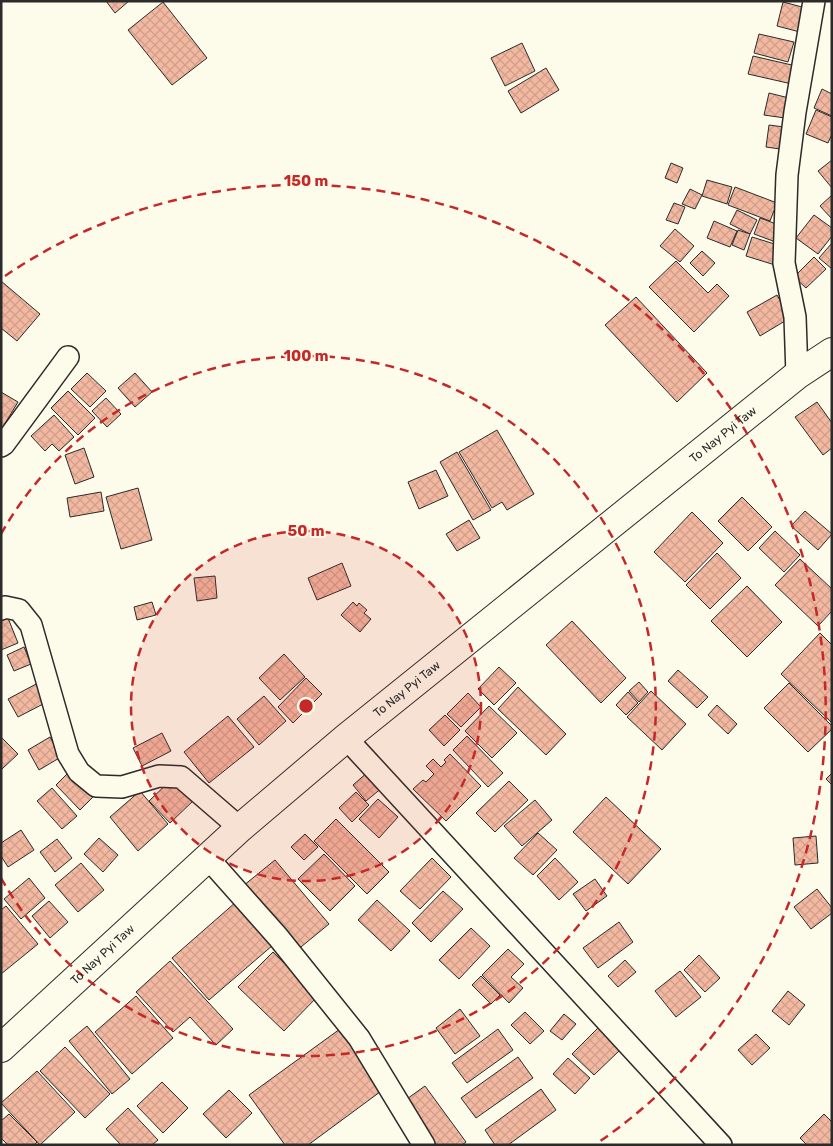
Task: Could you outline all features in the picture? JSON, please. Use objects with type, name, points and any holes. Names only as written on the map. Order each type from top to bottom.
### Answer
[{"type":"main road","name":"To Nay Pyi Taw","points":[[1,1048],[207,857],[346,738],[797,375],[832,352]]},
{"type":"street","points":[[797,375],[795,317],[784,263],[787,175],[794,112],[814,1]]},
{"type":"street","points":[[1,446],[68,357]]},
{"type":"street","points":[[1,609],[19,610],[31,625],[68,754],[79,772],[96,786],[122,787],[159,776],[181,777],[240,828]]},
{"type":"street","points":[[346,738],[721,1145]]},
{"type":"street","points":[[207,857],[278,937],[359,1038],[424,1145]]},
{"type":"building","points":[[106,1],[129,1],[115,13]]},
{"type":"building","points":[[163,2],[207,58],[172,85],[128,30]]},
{"type":"building","points":[[783,2],[806,8],[800,32],[777,26]]},
{"type":"building","points":[[759,34],[794,42],[788,62],[754,53]]},
{"type":"building","points":[[522,43],[535,71],[505,86],[491,58]]},
{"type":"building","points":[[753,56],[796,66],[792,84],[748,74]]},
{"type":"building","points":[[546,68],[559,90],[521,113],[508,91]]},
{"type":"building","points":[[822,89],[832,94],[832,116],[814,108]]},
{"type":"building","points":[[769,93],[789,98],[785,118],[764,115]]},
{"type":"building","points":[[816,110],[832,117],[832,134],[828,143],[806,134]]},
{"type":"building","points":[[769,125],[784,127],[780,149],[766,147]]},
{"type":"building","points":[[832,160],[832,188],[818,171]]},
{"type":"building","points":[[671,163],[683,168],[677,183],[665,178]]},
{"type":"building","points":[[707,180],[732,187],[727,204],[702,196]]},
{"type":"building","points":[[735,187],[777,203],[770,221],[728,205]]},
{"type":"building","points":[[690,189],[702,195],[695,209],[682,204]]},
{"type":"building","points":[[832,195],[832,219],[820,206]]},
{"type":"building","points":[[674,203],[685,207],[678,224],[666,220]]},
{"type":"building","points":[[737,210],[757,220],[750,234],[730,224]]},
{"type":"building","points":[[814,215],[832,228],[832,236],[818,254],[796,238]]},
{"type":"building","points":[[760,218],[779,225],[773,241],[754,234]]},
{"type":"building","points":[[714,221],[737,231],[730,247],[707,238]]},
{"type":"building","points":[[675,229],[694,246],[680,262],[660,246]]},
{"type":"building","points":[[738,230],[750,234],[744,250],[732,245]]},
{"type":"building","points":[[752,237],[781,246],[775,265],[746,256]]},
{"type":"building","points":[[832,243],[832,269],[819,258]]},
{"type":"building","points":[[702,251],[715,263],[703,276],[690,263]]},
{"type":"building","points":[[814,257],[826,269],[806,288],[794,277]]},
{"type":"building","points":[[676,261],[708,293],[717,284],[729,296],[694,332],[649,287]]},
{"type":"building","points":[[1,281],[40,314],[17,341],[1,328]]},
{"type":"building","points":[[777,295],[790,318],[760,336],[747,312]]},
{"type":"building","points":[[636,297],[707,373],[677,402],[605,325]]},
{"type":"building","points":[[87,373],[106,391],[90,407],[71,389]]},
{"type":"building","points":[[135,373],[152,392],[135,407],[118,388]]},
{"type":"building","points":[[68,391],[95,418],[78,435],[51,408]]},
{"type":"building","points":[[1,392],[18,402],[1,430]]},
{"type":"building","points":[[106,398],[121,414],[107,427],[92,411]]},
{"type":"building","points":[[817,402],[832,423],[832,448],[823,455],[795,417]]},
{"type":"building","points":[[54,415],[74,437],[59,451],[52,444],[45,451],[31,436]]},
{"type":"building","points":[[497,430],[534,494],[507,510],[502,502],[492,508],[459,452]]},
{"type":"building","points":[[84,448],[94,477],[75,484],[65,455]]},
{"type":"building","points":[[457,452],[491,510],[473,520],[440,462]]},
{"type":"building","points":[[436,470],[448,496],[419,509],[408,482]]},
{"type":"building","points":[[138,488],[152,540],[121,549],[106,497]]},
{"type":"building","points":[[101,492],[104,511],[70,517],[67,498]]},
{"type":"building","points":[[742,497],[772,527],[748,551],[718,521]]},
{"type":"building","points":[[805,511],[832,534],[818,550],[791,526]]},
{"type":"building","points":[[692,512],[723,543],[685,582],[654,552]]},
{"type":"building","points":[[469,520],[480,538],[457,551],[446,534]]},
{"type":"building","points":[[775,531],[800,555],[784,572],[759,548]]},
{"type":"building","points":[[717,553],[741,578],[710,609],[686,585]]},
{"type":"building","points":[[800,559],[832,589],[832,611],[818,626],[775,585]]},
{"type":"building","points":[[342,563],[351,586],[317,600],[308,578]]},
{"type":"building","points":[[215,576],[217,598],[197,601],[194,578]]},
{"type":"building","points":[[747,586],[782,622],[747,657],[711,621]]},
{"type":"building","points":[[152,602],[156,615],[137,620],[134,607]]},
{"type":"building","points":[[353,602],[357,606],[359,603],[367,610],[364,613],[371,619],[360,632],[341,615]]},
{"type":"building","points":[[8,618],[18,643],[1,650],[1,621]]},
{"type":"building","points":[[572,621],[626,678],[601,703],[546,645]]},
{"type":"building","points":[[820,633],[832,645],[832,723],[781,674]]},
{"type":"building","points":[[24,647],[31,664],[14,671],[7,655]]},
{"type":"building","points":[[284,654],[305,677],[280,700],[259,678]]},
{"type":"building","points":[[499,667],[516,683],[494,705],[478,689]]},
{"type":"building","points":[[678,670],[708,697],[697,708],[668,681]]},
{"type":"building","points":[[306,678],[322,694],[293,723],[278,707]]},
{"type":"building","points":[[639,682],[648,692],[639,702],[629,691]]},
{"type":"building","points":[[38,683],[47,702],[18,717],[8,699]]},
{"type":"building","points":[[789,683],[832,726],[832,729],[808,752],[764,708]]},
{"type":"building","points":[[518,687],[566,734],[546,755],[498,709]]},
{"type":"building","points":[[651,691],[686,724],[662,750],[627,717]]},
{"type":"building","points":[[628,692],[638,703],[626,715],[616,705]]},
{"type":"building","points":[[468,693],[481,707],[461,727],[447,714]]},
{"type":"building","points":[[264,696],[286,721],[259,745],[237,719]]},
{"type":"building","points":[[717,705],[737,724],[728,734],[708,715]]},
{"type":"building","points":[[489,706],[517,733],[492,758],[465,731]]},
{"type":"building","points":[[445,715],[460,730],[444,746],[429,730]]},
{"type":"building","points":[[228,716],[254,747],[209,783],[184,752]]},
{"type":"building","points":[[162,733],[171,751],[142,766],[133,748]]},
{"type":"building","points":[[467,736],[503,773],[488,787],[453,750]]},
{"type":"building","points":[[1,737],[18,754],[2,769],[1,768]]},
{"type":"building","points":[[50,737],[61,757],[39,770],[28,750]]},
{"type":"building","points":[[450,754],[481,786],[446,821],[413,789],[423,780],[426,782],[434,774],[426,766],[433,759],[441,767],[446,762],[444,760]]},
{"type":"building","points":[[72,769],[96,794],[80,810],[56,785]]},
{"type":"building","points":[[369,771],[383,787],[366,801],[353,785]]},
{"type":"building","points":[[832,773],[832,785],[826,779]]},
{"type":"building","points":[[173,778],[194,800],[170,823],[149,801]]},
{"type":"building","points":[[509,781],[528,800],[495,832],[476,813]]},
{"type":"building","points":[[52,788],[77,816],[62,829],[37,801]]},
{"type":"building","points":[[140,791],[168,824],[138,851],[110,817]]},
{"type":"building","points":[[356,792],[369,805],[352,822],[339,808]]},
{"type":"building","points":[[606,797],[661,849],[628,884],[573,832]]},
{"type":"building","points":[[378,799],[398,817],[379,838],[359,819]]},
{"type":"building","points":[[535,800],[552,820],[522,846],[504,826]]},
{"type":"building","points":[[336,819],[389,872],[367,894],[314,841]]},
{"type":"building","points":[[21,830],[34,850],[8,867],[1,856],[1,843]]},
{"type":"building","points":[[538,833],[557,850],[533,875],[514,858]]},
{"type":"building","points":[[305,834],[318,847],[304,860],[291,847]]},
{"type":"building","points":[[816,836],[818,863],[795,865],[793,838]]},
{"type":"building","points":[[99,838],[118,855],[103,872],[84,854]]},
{"type":"building","points":[[57,839],[72,858],[55,872],[40,852]]},
{"type":"building","points":[[324,854],[355,886],[330,911],[298,879]]},
{"type":"building","points":[[432,858],[451,877],[420,909],[400,891]]},
{"type":"building","points":[[555,858],[578,882],[559,900],[537,876]]},
{"type":"building","points":[[275,860],[329,924],[296,951],[243,886]]},
{"type":"building","points":[[81,863],[104,890],[78,912],[55,885]]},
{"type":"building","points":[[29,878],[45,898],[21,919],[4,899]]},
{"type":"building","points":[[595,879],[607,896],[586,911],[573,894]]},
{"type":"building","points":[[817,889],[832,908],[832,913],[811,929],[794,907]]},
{"type":"building","points":[[443,891],[463,909],[431,942],[412,923]]},
{"type":"building","points":[[377,900],[410,931],[391,951],[358,920]]},
{"type":"building","points":[[49,901],[68,922],[50,938],[32,916]]},
{"type":"building","points":[[236,902],[273,945],[209,1000],[172,958]]},
{"type":"building","points":[[6,906],[38,944],[1,974],[1,910]]},
{"type":"building","points":[[619,922],[633,942],[598,968],[583,948]]},
{"type":"building","points":[[471,928],[490,946],[459,979],[439,960]]},
{"type":"building","points":[[508,949],[524,964],[511,977],[523,988],[509,1003],[482,975]]},
{"type":"building","points":[[273,952],[318,996],[284,1031],[238,987]]},
{"type":"building","points":[[699,955],[720,978],[705,992],[684,970]]},
{"type":"building","points":[[625,960],[636,972],[618,987],[608,976]]},
{"type":"building","points":[[170,961],[233,1029],[216,1045],[190,1017],[173,1032],[136,992]]},
{"type":"building","points":[[680,971],[701,997],[676,1017],[655,991]]},
{"type":"building","points":[[481,976],[500,995],[491,1004],[472,985]]},
{"type":"building","points":[[788,991],[805,1005],[789,1025],[772,1011]]},
{"type":"building","points":[[136,996],[173,1038],[132,1074],[95,1032]]},
{"type":"building","points":[[460,1009],[480,1036],[455,1054],[436,1028]]},
{"type":"building","points":[[525,1012],[544,1031],[530,1044],[511,1025]]},
{"type":"building","points":[[564,1014],[576,1024],[562,1040],[550,1031]]},
{"type":"building","points":[[87,1026],[130,1079],[112,1094],[69,1041]]},
{"type":"building","points":[[598,1028],[620,1050],[594,1075],[572,1054]]},
{"type":"building","points":[[340,1029],[384,1089],[308,1145],[285,1145],[249,1095]]},
{"type":"building","points":[[498,1029],[513,1050],[467,1083],[452,1063]]},
{"type":"building","points":[[756,1034],[770,1048],[752,1065],[738,1050]]},
{"type":"building","points":[[65,1047],[110,1094],[85,1118],[40,1071]]},
{"type":"building","points":[[518,1057],[533,1078],[476,1118],[461,1098]]},
{"type":"building","points":[[568,1058],[590,1078],[575,1094],[553,1074]]},
{"type":"building","points":[[37,1071],[75,1112],[40,1145],[1,1103]]},
{"type":"building","points":[[162,1082],[188,1108],[163,1133],[137,1106]]},
{"type":"building","points":[[425,1086],[466,1142],[462,1145],[436,1145],[404,1101]]},
{"type":"building","points":[[541,1089],[556,1110],[508,1145],[495,1145],[485,1130]]},
{"type":"building","points":[[229,1090],[252,1113],[226,1138],[203,1114]]},
{"type":"building","points":[[128,1108],[158,1140],[152,1145],[121,1145],[106,1129]]},
{"type":"building","points":[[9,1114],[37,1142],[34,1145],[8,1145],[1,1138],[1,1121]]},
{"type":"building","points":[[824,1114],[832,1122],[832,1145],[807,1145],[800,1138]]}]
